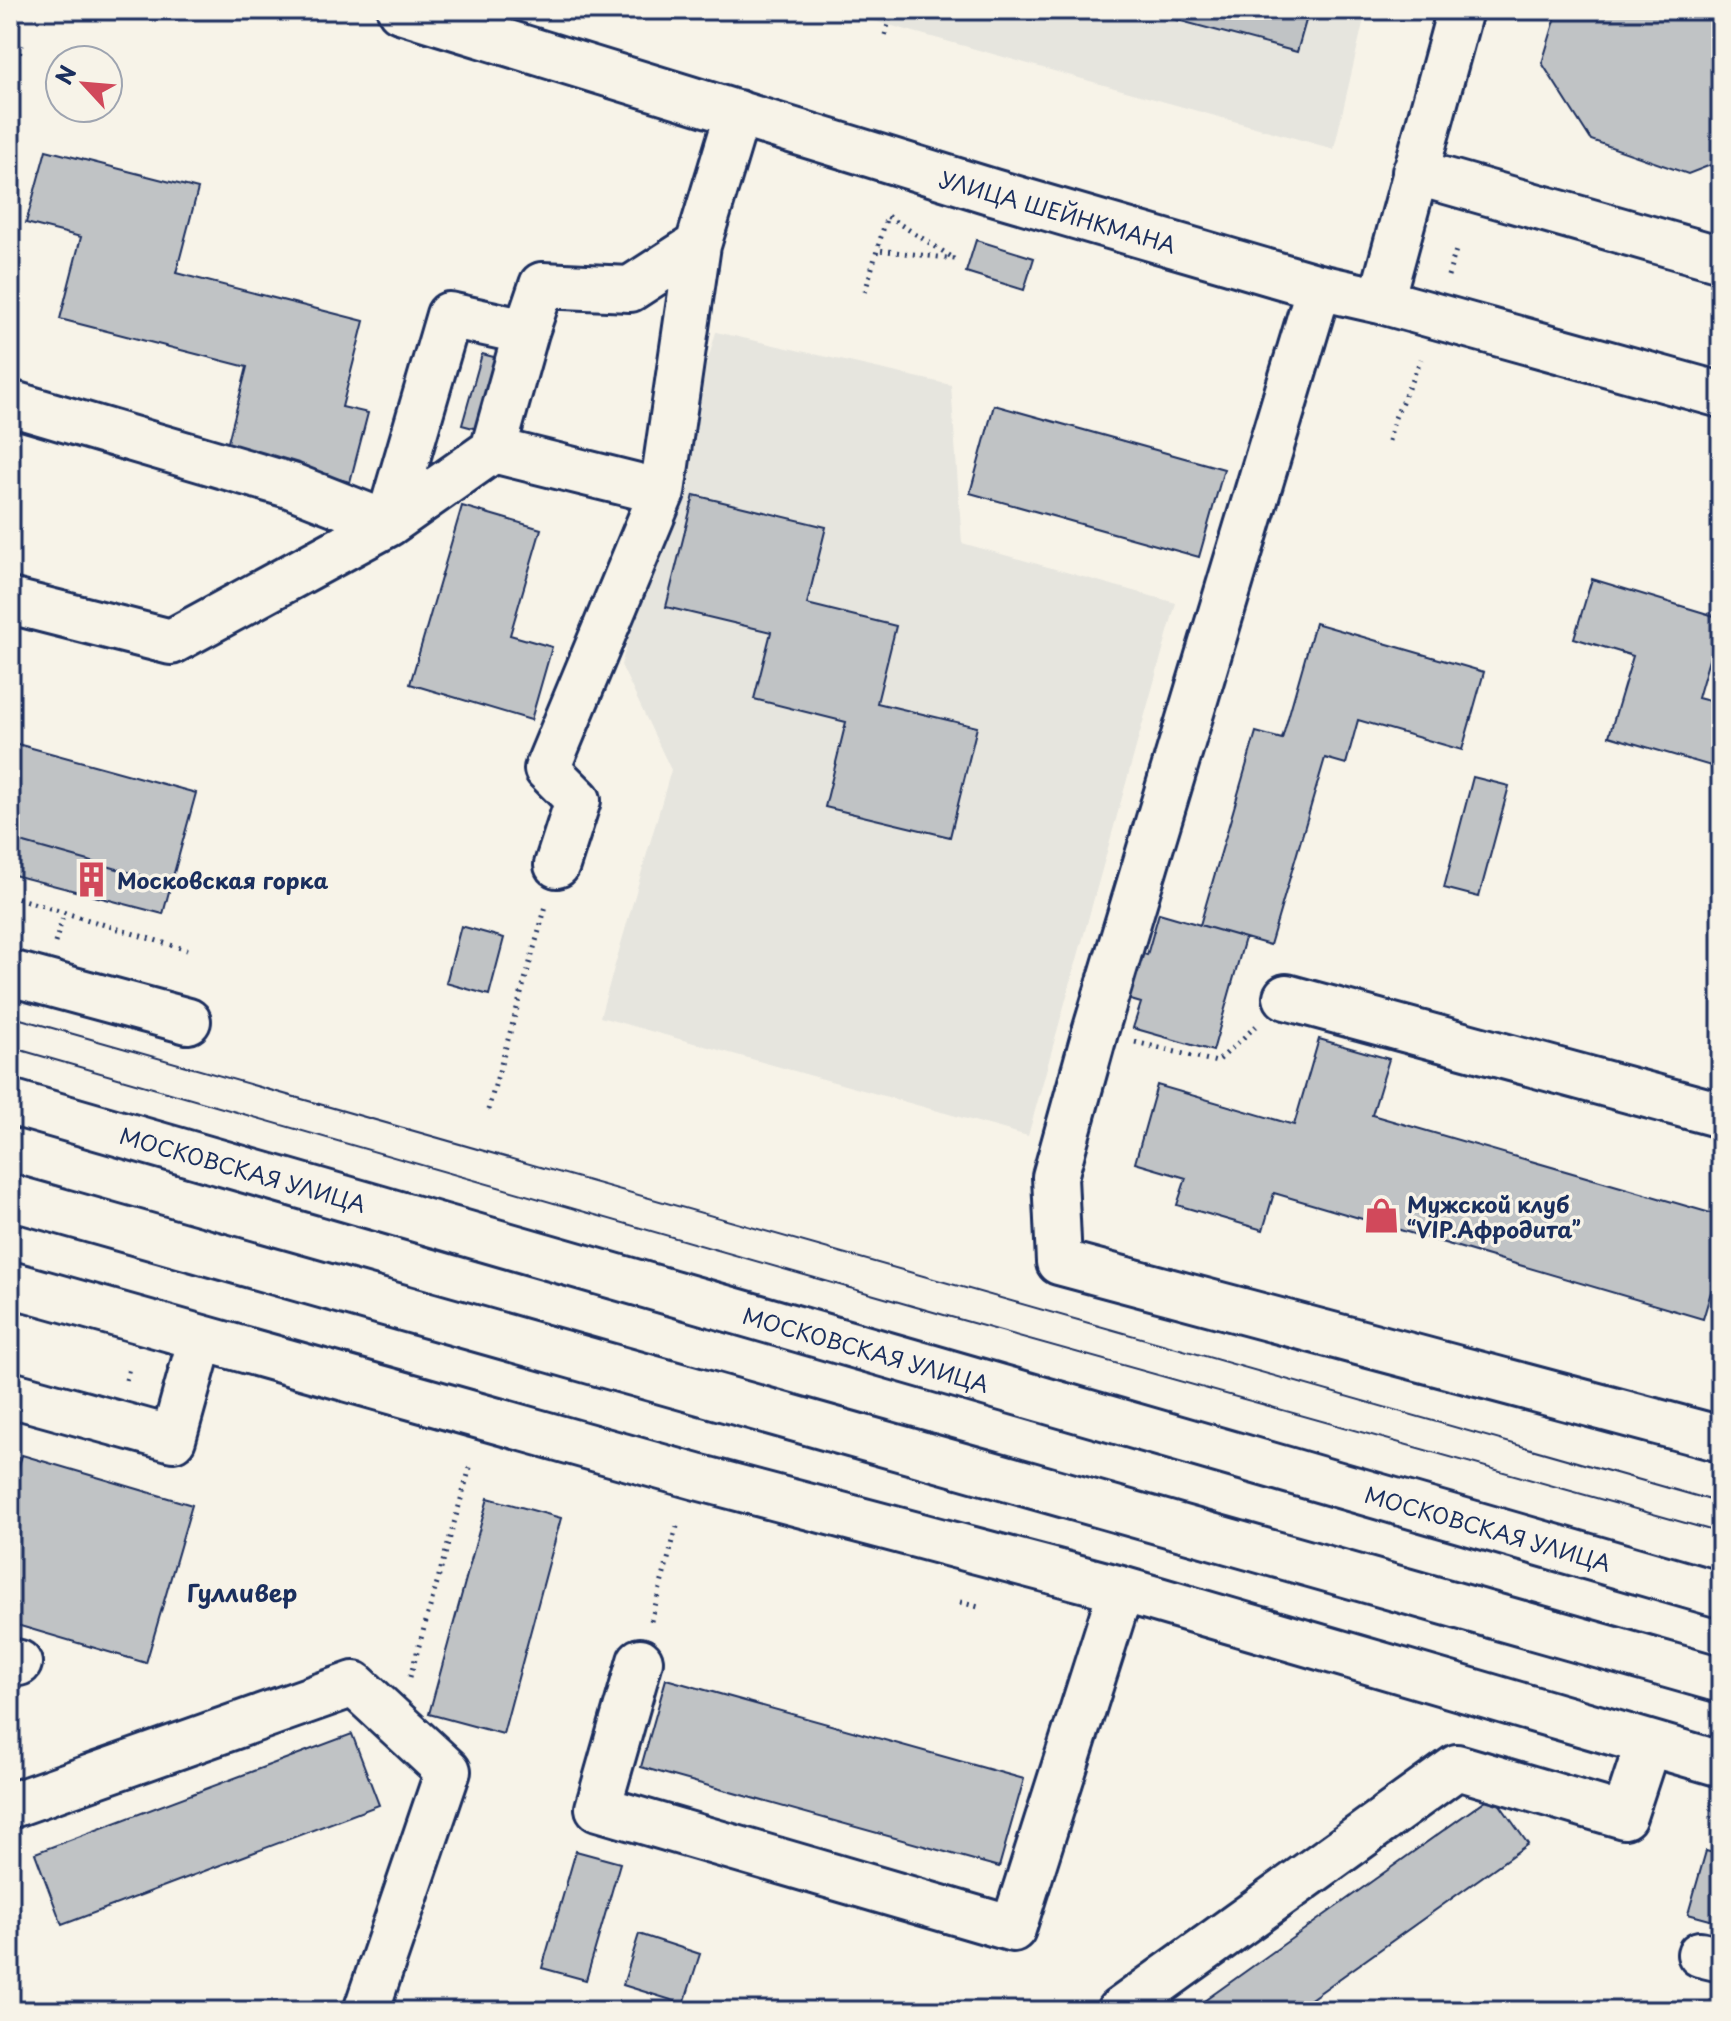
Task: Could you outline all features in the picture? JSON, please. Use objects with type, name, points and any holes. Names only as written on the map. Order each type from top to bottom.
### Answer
[{"type":"street","points":[[1381,301],[1460,10]]},
{"type":"street","name":"УЛИЦА ШЕЙНКМАНА","points":[[409,11],[993,192],[1319,287],[1381,301],[1721,395]]},
{"type":"street","points":[[557,865],[578,800],[547,769],[662,492],[698,245],[738,113]]},
{"type":"street","points":[[1415,172],[1721,259]]},
{"type":"street","points":[[10,601],[171,642],[388,524],[493,450],[542,285],[630,289],[698,245]]},
{"type":"street","points":[[1319,287],[1095,1032],[1055,1177],[1059,1262],[1721,1439]]},
{"type":"street","points":[[388,524],[449,315],[526,332]]},
{"type":"street","points":[[10,403],[292,486],[388,524]]},
{"type":"street","points":[[493,450],[662,492]]},
{"type":"street","points":[[10,973],[188,1021]]},
{"type":"street","points":[[1286,997],[1721,1115]]},
{"type":"street","name":"МОСКОВСКАЯ УЛИЦА","points":[[10,1102],[1721,1595]]},
{"type":"street","points":[[10,1197],[1721,1680]]},
{"type":"street","points":[[10,1284],[697,1477],[1121,1589],[1721,1764]]},
{"type":"street","points":[[10,1394],[173,1439],[201,1338]]},
{"type":"street","points":[[640,1661],[598,1808],[1013,1929],[1121,1589]]},
{"type":"street","points":[[10,1802],[15,1804],[354,1684],[448,1771],[366,2011]]},
{"type":"street","points":[[1119,2011],[1457,1767],[1624,1816],[1648,1743]]},
{"type":"path","points":[[885,35],[892,10]]},
{"type":"path","points":[[10,84],[22,45]]},
{"type":"path","points":[[865,292],[887,216],[955,259],[878,250]]},
{"type":"path","points":[[1389,441],[1394,420],[1421,359]]},
{"type":"path","points":[[488,1110],[557,865]]},
{"type":"path","points":[[10,896],[187,950]]},
{"type":"path","points":[[1095,1032],[1217,1062],[1286,997]]},
{"type":"path","points":[[126,1380],[129,1368]]},
{"type":"path","points":[[397,1724],[471,1464]]},
{"type":"path","points":[[640,1661],[678,1523]]},
{"type":"path","points":[[960,1602],[982,1608]]},
{"type":"shaded area","points":[[835,10],[1366,10],[1334,149]]},
{"type":"shaded area","points":[[716,332],[951,385],[962,543],[1176,603],[1028,1136],[600,1017],[671,770],[621,665]]},
{"type":"building","points":[[1140,10],[1309,10],[1297,52]]},
{"type":"building","points":[[1558,10],[1721,10],[1721,161],[1688,174],[1591,140],[1542,63]]},
{"type":"building","points":[[46,150],[198,189],[176,273],[364,321],[342,407],[368,413],[350,482],[226,450],[247,367],[60,319],[81,237],[26,223]]},
{"type":"building","points":[[976,240],[1034,258],[1024,290],[966,272]]},
{"type":"building","points":[[482,354],[513,362],[492,433],[462,425]]},
{"type":"building","points":[[994,405],[1224,469],[1199,557],[970,493]]},
{"type":"building","points":[[694,495],[826,527],[807,604],[896,626],[877,703],[977,727],[950,837],[825,807],[846,722],[754,699],[771,632],[666,607]]},
{"type":"building","points":[[462,506],[541,529],[510,635],[552,647],[531,720],[410,684]]},
{"type":"building","points":[[1592,579],[1721,618],[1698,698],[1721,704],[1721,769],[1609,736],[1633,656],[1574,638]]},
{"type":"building","points":[[1315,623],[1484,672],[1462,750],[1358,720],[1346,764],[1325,758],[1270,945],[1200,925],[1256,732],[1282,739]]},
{"type":"building","points":[[10,742],[196,793],[171,884],[10,839]]},
{"type":"building","points":[[1473,777],[1509,786],[1479,897],[1444,888]]},
{"type":"building","name":"Московская горка","points":[[10,839],[171,884],[163,914],[10,874]]},
{"type":"building","points":[[1159,913],[1245,938],[1213,1051],[1133,1028],[1141,1003],[1117,996],[1130,950],[1147,955]]},
{"type":"building","points":[[461,926],[504,938],[489,995],[446,983]]},
{"type":"building","points":[[1319,1039],[1389,1059],[1372,1115],[1721,1216],[1721,1258],[1703,1319],[1274,1193],[1263,1230],[1177,1205],[1186,1178],[1135,1163],[1157,1085],[1294,1125]]},
{"type":"building","points":[[22,1455],[192,1505],[146,1663],[10,1623],[10,1498]]},
{"type":"building","points":[[488,1498],[561,1518],[503,1734],[429,1714]]},
{"type":"building","points":[[666,1679],[1024,1779],[999,1867],[641,1767]]},
{"type":"building","points":[[352,1734],[379,1805],[62,1925],[35,1853]]},
{"type":"building","points":[[1493,1795],[1528,1844],[1294,2011],[1190,2011]]},
{"type":"building","points":[[576,1851],[620,1863],[586,1980],[542,1968]]},
{"type":"building","points":[[1706,1851],[1721,1855],[1721,1923],[1688,1914]]},
{"type":"building","points":[[639,1934],[700,1954],[684,2004],[623,1985]]},
{"type":"tram line","points":[[10,1016],[1721,1503]]},
{"type":"tram line","points":[[10,1047],[944,1315],[1721,1533]]},
{"type":"place","name":"Московская горка","points":[[91,879]]},
{"type":"place","name":"Мужской клуб “VIP.Афродита”","points":[[1381,1216]]},
{"type":"district","name":"Гулливер","points":[[242,1592]]}]
